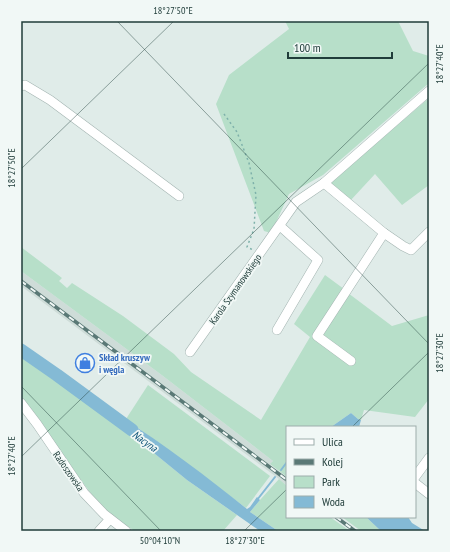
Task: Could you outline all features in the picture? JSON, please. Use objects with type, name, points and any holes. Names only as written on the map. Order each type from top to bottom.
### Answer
[{"type":"street","points":[[21,86],[25,85],[50,100],[179,196]]},
{"type":"street","name":"Karola Szymanowskiego","points":[[190,352],[296,202],[324,182],[429,91]]},
{"type":"street","points":[[324,182],[384,233],[411,250],[429,232]]},
{"type":"street","points":[[277,330],[318,260],[280,226]]},
{"type":"street","points":[[351,362],[317,336],[384,233]]},
{"type":"street","name":"Radoszowska","points":[[21,403],[84,493],[99,510],[126,531]]},
{"type":"street","points":[[416,476],[429,458]]},
{"type":"street","points":[[416,485],[429,494]]},
{"type":"street","points":[[99,531],[110,519]]},
{"type":"path","points":[[224,114],[237,132],[249,162],[256,195],[254,229],[247,247],[260,254]]},
{"type":"shaded area","points":[[21,271],[163,376],[273,461],[270,465],[286,476],[286,485],[279,479],[21,286]]},
{"type":"green space","points":[[285,21],[398,21],[413,51],[429,56],[429,83],[323,175],[289,194],[271,233],[264,231],[216,104],[229,75],[289,29]]},
{"type":"green space","points":[[429,98],[429,185],[402,205],[375,174],[350,201],[333,187],[331,182]]},
{"type":"green space","points":[[21,247],[62,278],[59,281],[67,288],[72,283],[123,316],[174,354],[191,372],[261,420],[310,337],[294,324],[325,275],[344,289],[319,336],[348,293],[392,326],[429,315],[429,399],[415,417],[364,410],[361,420],[351,413],[332,426],[286,426],[286,476],[270,464],[273,461],[163,376],[21,271]]},
{"type":"green space","points":[[21,354],[117,423],[187,480],[237,515],[223,531],[135,531],[114,518],[99,504],[65,459],[21,396]]},
{"type":"green space","points":[[148,385],[270,476],[246,508],[126,419]]},
{"type":"green space","points":[[279,479],[286,485],[286,518],[331,518],[350,531],[278,531],[250,512]]},
{"type":"green space","points":[[343,518],[367,518],[381,531],[361,531]]},
{"type":"water","points":[[351,413],[361,420],[359,426],[332,426]]},
{"type":"water","points":[[121,417],[185,461],[247,509],[257,497],[260,500],[250,512],[278,531],[260,531],[187,480],[117,423]]},
{"type":"water","points":[[367,518],[409,518],[412,523],[425,531],[381,531]]},
{"type":"waterway","name":"Nacyna","points":[[21,350],[132,430]]},
{"type":"waterway","points":[[281,470],[286,463]]},
{"type":"waterway","points":[[257,500],[275,477]]},
{"type":"railway","points":[[21,281],[286,479]]},
{"type":"railway","points":[[337,518],[355,531]]},
{"type":"place","name":"Skład kruszyw i węgla","points":[[85,363]]}]
